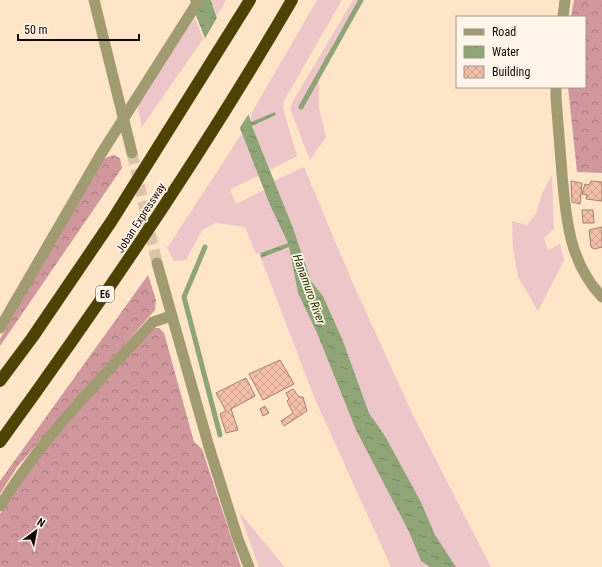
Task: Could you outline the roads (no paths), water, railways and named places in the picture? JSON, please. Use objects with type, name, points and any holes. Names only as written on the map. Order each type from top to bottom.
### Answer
[{"type":"highway","name":"Joban Expressway","points":[[0,442],[123,268],[206,144],[292,0]]},
{"type":"highway","name":"Joban Expressway","points":[[0,381],[32,338],[111,222],[247,5]]},
{"type":"street","points":[[94,0],[132,153]]},
{"type":"street","points":[[0,328],[123,117],[199,0]]},
{"type":"street","points":[[563,16],[565,0]]},
{"type":"street","points":[[556,88],[567,226],[577,258],[592,287],[602,297]]},
{"type":"street","points":[[157,263],[208,447],[238,539],[249,567]]},
{"type":"street","points":[[0,506],[18,476],[42,444],[153,322],[171,316]]},
{"type":"water","name":"Hanamuro River","points":[[190,0],[211,0],[251,122],[275,112],[276,115],[252,126],[293,228],[311,281],[323,296],[343,341],[369,413],[385,436],[421,502],[435,535],[456,567],[430,567],[421,561],[409,532],[356,430],[317,333],[298,293],[289,247],[261,258],[260,253],[288,243],[270,205]]},
{"type":"waterway","points":[[301,107],[361,0]]},
{"type":"waterway","points":[[205,247],[184,297],[220,435]]},
{"type":"tunnel","points":[[132,153],[157,263]]}]
